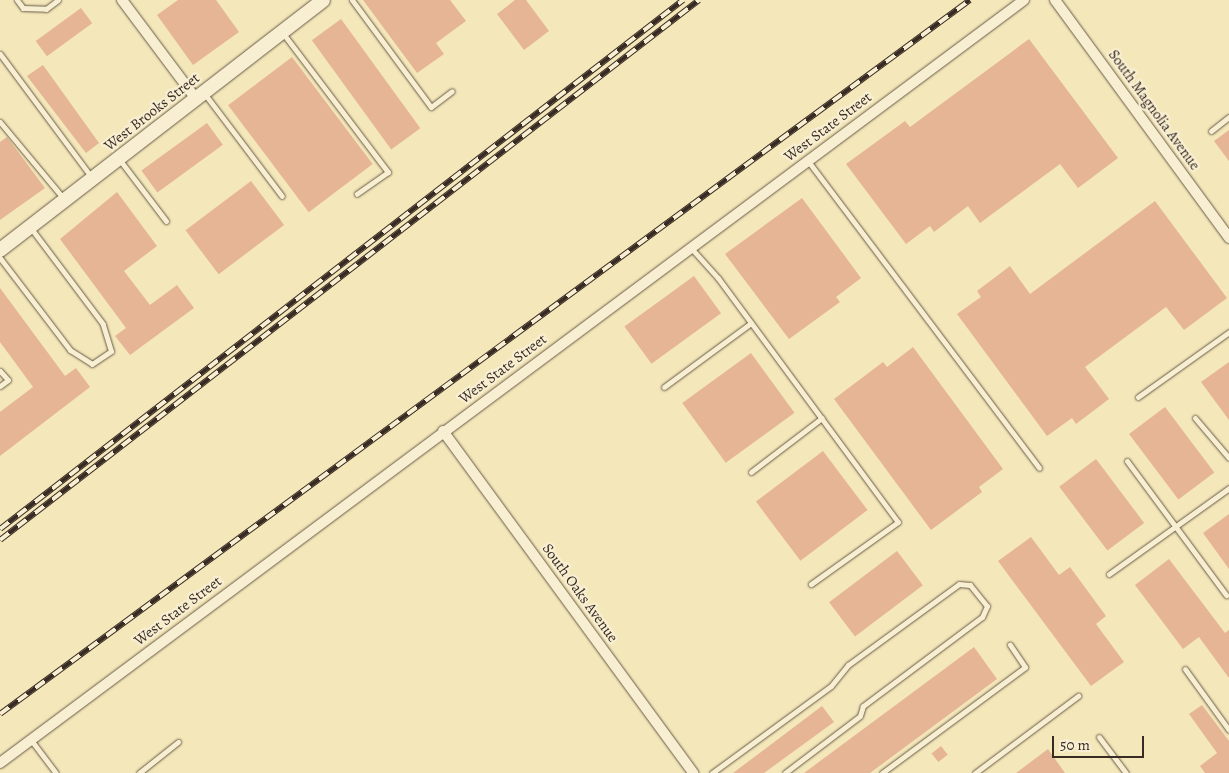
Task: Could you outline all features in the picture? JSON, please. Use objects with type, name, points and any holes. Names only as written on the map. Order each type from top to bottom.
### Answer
[{"type":"street","points":[[122,0],[200,96]]},
{"type":"street","name":"West Brooks Street","points":[[0,250],[323,0]]},
{"type":"street","name":"West State Street","points":[[0,762],[1024,0]]},
{"type":"street","name":"South Magnolia Avenue","points":[[1055,0],[1229,238]]},
{"type":"street","name":"South Oaks Avenue","points":[[443,432],[693,773]]},
{"type":"lane","points":[[17,0],[24,8],[46,9],[58,0]]},
{"type":"lane","points":[[352,0],[431,107],[452,91]]},
{"type":"lane","points":[[282,32],[388,172],[358,194]]},
{"type":"lane","points":[[0,54],[93,178]]},
{"type":"lane","points":[[200,96],[282,196]]},
{"type":"lane","points":[[1210,131],[1229,117]]},
{"type":"lane","points":[[0,122],[65,200]]},
{"type":"lane","points":[[119,158],[166,221]]},
{"type":"lane","points":[[808,161],[1039,468]]},
{"type":"lane","points":[[0,258],[70,350],[92,364],[111,351],[103,324],[30,227]]},
{"type":"lane","points":[[690,248],[751,323],[898,522],[811,584]]},
{"type":"lane","points":[[664,387],[751,323]]},
{"type":"lane","points":[[1138,397],[1229,332]]},
{"type":"lane","points":[[0,371],[8,380],[0,386]]},
{"type":"lane","points":[[751,472],[822,418]]},
{"type":"lane","points":[[1195,418],[1229,458]]},
{"type":"lane","points":[[1127,461],[1226,595]]},
{"type":"lane","points":[[1109,574],[1229,488]]},
{"type":"lane","points":[[712,773],[831,686],[848,665],[951,589],[959,584],[970,584],[986,606],[982,617],[863,706],[860,716],[785,773]]},
{"type":"lane","points":[[882,773],[1025,667],[1010,645]]},
{"type":"lane","points":[[1185,669],[1229,730]]},
{"type":"lane","points":[[975,773],[1078,696]]},
{"type":"lane","points":[[1099,737],[1126,773]]},
{"type":"lane","points":[[31,739],[56,773]]},
{"type":"lane","points":[[139,773],[178,742]]},
{"type":"building","points":[[178,0],[216,0],[239,32],[193,65],[157,15]]},
{"type":"building","points":[[363,0],[450,0],[466,21],[436,43],[444,54],[417,73]]},
{"type":"building","points":[[515,0],[526,0],[549,31],[524,50],[497,14]]},
{"type":"building","points":[[81,8],[92,23],[47,56],[36,41]]},
{"type":"building","points":[[341,19],[420,128],[391,149],[312,40]]},
{"type":"building","points":[[1029,39],[1118,158],[1078,188],[1060,164],[980,223],[968,206],[934,232],[930,226],[906,244],[846,164],[905,121],[910,127]]},
{"type":"building","points":[[292,57],[373,164],[309,212],[228,105]]},
{"type":"building","points":[[43,65],[99,143],[86,153],[27,76]]},
{"type":"building","points":[[207,123],[223,145],[157,192],[141,171]]},
{"type":"building","points":[[1229,130],[1229,161],[1214,141]]},
{"type":"building","points":[[7,137],[45,188],[0,220],[0,142]]},
{"type":"building","points":[[251,181],[284,225],[219,274],[186,230]]},
{"type":"building","points":[[117,192],[157,246],[124,271],[150,305],[177,285],[194,308],[130,355],[115,336],[126,328],[60,239]]},
{"type":"building","points":[[802,198],[861,278],[836,297],[840,302],[789,339],[725,254]]},
{"type":"building","points":[[1155,201],[1227,298],[1184,330],[1166,307],[1085,367],[1109,399],[1076,424],[1072,418],[1047,436],[957,314],[981,297],[977,291],[1010,266],[1030,294]]},
{"type":"building","points":[[694,276],[721,313],[651,364],[624,327]]},
{"type":"building","points":[[0,288],[65,376],[76,368],[90,387],[0,456],[0,412],[33,387],[0,342]]},
{"type":"building","points":[[913,347],[1003,469],[979,487],[982,492],[931,530],[834,399],[883,362],[887,367]]},
{"type":"building","points":[[751,353],[794,413],[726,463],[682,403]]},
{"type":"building","points":[[1229,362],[1229,420],[1201,382]]},
{"type":"building","points":[[1165,407],[1214,472],[1178,500],[1129,434]]},
{"type":"building","points":[[823,451],[868,510],[800,561],[756,502]]},
{"type":"building","points":[[1096,459],[1144,523],[1107,551],[1059,487]]},
{"type":"building","points":[[1229,514],[1229,569],[1203,533]]},
{"type":"building","points":[[1031,537],[1059,575],[1070,567],[1106,616],[1096,624],[1124,662],[1091,686],[998,561]]},
{"type":"building","points":[[897,551],[923,585],[855,636],[829,602]]},
{"type":"building","points":[[1169,559],[1225,633],[1229,630],[1229,678],[1199,637],[1183,649],[1135,585]]},
{"type":"building","points":[[974,647],[997,679],[870,773],[804,773]]},
{"type":"building","points":[[1202,705],[1229,741],[1229,773],[1205,773],[1200,766],[1217,753],[1189,714]]},
{"type":"building","points":[[822,706],[834,722],[764,773],[733,773]]},
{"type":"building","points":[[941,746],[948,755],[938,762],[932,753]]},
{"type":"building","points":[[1048,749],[1065,773],[1016,773]]},
{"type":"railway","points":[[0,529],[683,0]]},
{"type":"railway","points":[[0,540],[699,0]]},
{"type":"railway","points":[[0,714],[970,0]]}]
